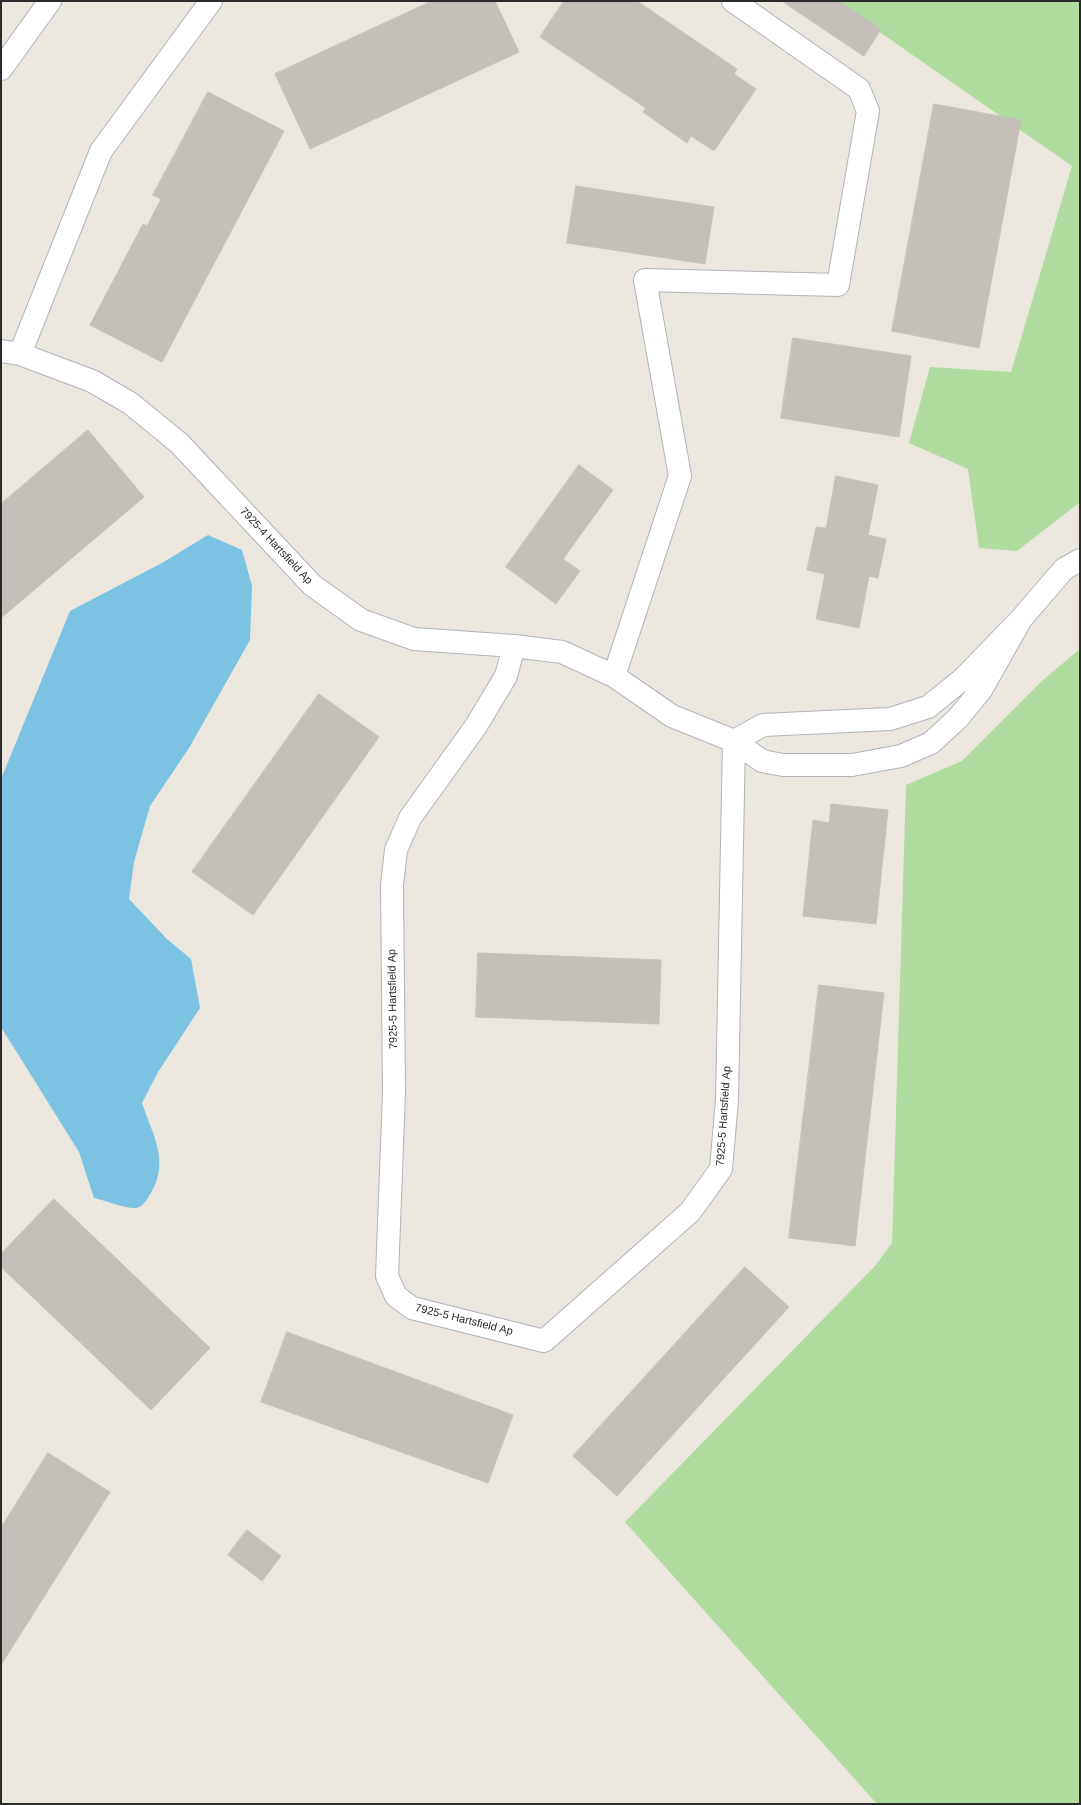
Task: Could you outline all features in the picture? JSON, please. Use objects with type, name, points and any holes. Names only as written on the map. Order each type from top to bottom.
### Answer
[{"type":"street","points":[[1,69],[50,1]]},
{"type":"street","points":[[10,352],[102,152],[211,1]]},
{"type":"street","points":[[614,676],[680,476],[645,280],[838,285],[868,111],[859,89],[733,1]]},
{"type":"street","name":"7925-4 Hartsfield Ap","points":[[10,352],[92,381],[130,404],[179,443],[312,585],[361,620],[414,639],[514,646],[562,652],[614,676],[672,716],[734,741],[762,761],[783,765],[852,765],[901,756],[931,743],[958,718],[981,690],[1021,619]]},
{"type":"street","points":[[734,741],[763,725],[890,718],[928,707],[964,678],[1021,619],[1064,569],[1080,560]]},
{"type":"street","name":"7925-5 Hartsfield Ap","points":[[514,646],[506,676],[476,726],[410,818],[396,850],[392,885],[394,1093],[387,1276],[396,1296],[412,1308],[544,1341],[690,1212],[722,1169],[727,1100],[734,741]]},
{"type":"green space","points":[[835,1],[1080,1],[1080,502],[1017,551],[979,548],[968,469],[909,443],[930,367],[1011,372],[1072,166]]},
{"type":"green space","points":[[1080,649],[1080,1804],[877,1804],[625,1522],[875,1266],[892,1243],[906,785],[962,761],[1043,680]]},
{"type":"water","points":[[208,535],[242,550],[252,586],[250,640],[189,748],[150,806],[134,862],[129,899],[167,939],[191,959],[200,1008],[158,1072],[142,1103],[158,1150],[159,1172],[155,1184],[145,1202],[136,1208],[132,1208],[94,1198],[79,1152],[1,1027],[1,779],[70,611],[162,563]]},
{"type":"building","points":[[432,1],[495,1],[519,52],[310,149],[275,74]]},
{"type":"building","points":[[564,1],[637,1],[737,69],[734,74],[756,89],[714,151],[691,136],[687,143],[643,112],[646,108],[540,37]]},
{"type":"building","points":[[782,1],[839,1],[881,29],[864,56]]},
{"type":"building","points":[[208,92],[284,131],[162,362],[90,325],[143,224],[147,226],[161,199],[153,195]]},
{"type":"building","points":[[934,104],[1021,120],[979,348],[892,331]]},
{"type":"building","points":[[576,186],[714,207],[705,264],[567,243]]},
{"type":"building","points":[[793,338],[911,356],[899,437],[781,418]]},
{"type":"building","points":[[88,430],[144,497],[1,618],[1,504]]},
{"type":"building","points":[[579,465],[613,490],[563,559],[580,571],[556,604],[506,567]]},
{"type":"building","points":[[836,476],[878,485],[868,535],[886,539],[878,578],[869,576],[859,628],[816,619],[825,574],[807,570],[816,527],[826,528]]},
{"type":"building","points":[[319,694],[379,737],[253,915],[192,872]]},
{"type":"building","points":[[831,804],[888,810],[876,924],[803,916],[813,820],[829,823]]},
{"type":"building","points":[[478,953],[661,960],[659,1024],[476,1017]]},
{"type":"building","points":[[819,985],[884,993],[855,1246],[789,1238]]},
{"type":"building","points":[[54,1199],[210,1348],[151,1410],[1,1267],[1,1254]]},
{"type":"building","points":[[745,1267],[789,1307],[617,1496],[573,1456]]},
{"type":"building","points":[[287,1332],[513,1415],[488,1483],[261,1402]]},
{"type":"building","points":[[48,1453],[110,1492],[1,1665],[1,1528]]},
{"type":"building","points":[[247,1530],[281,1556],[262,1581],[228,1555]]}]
